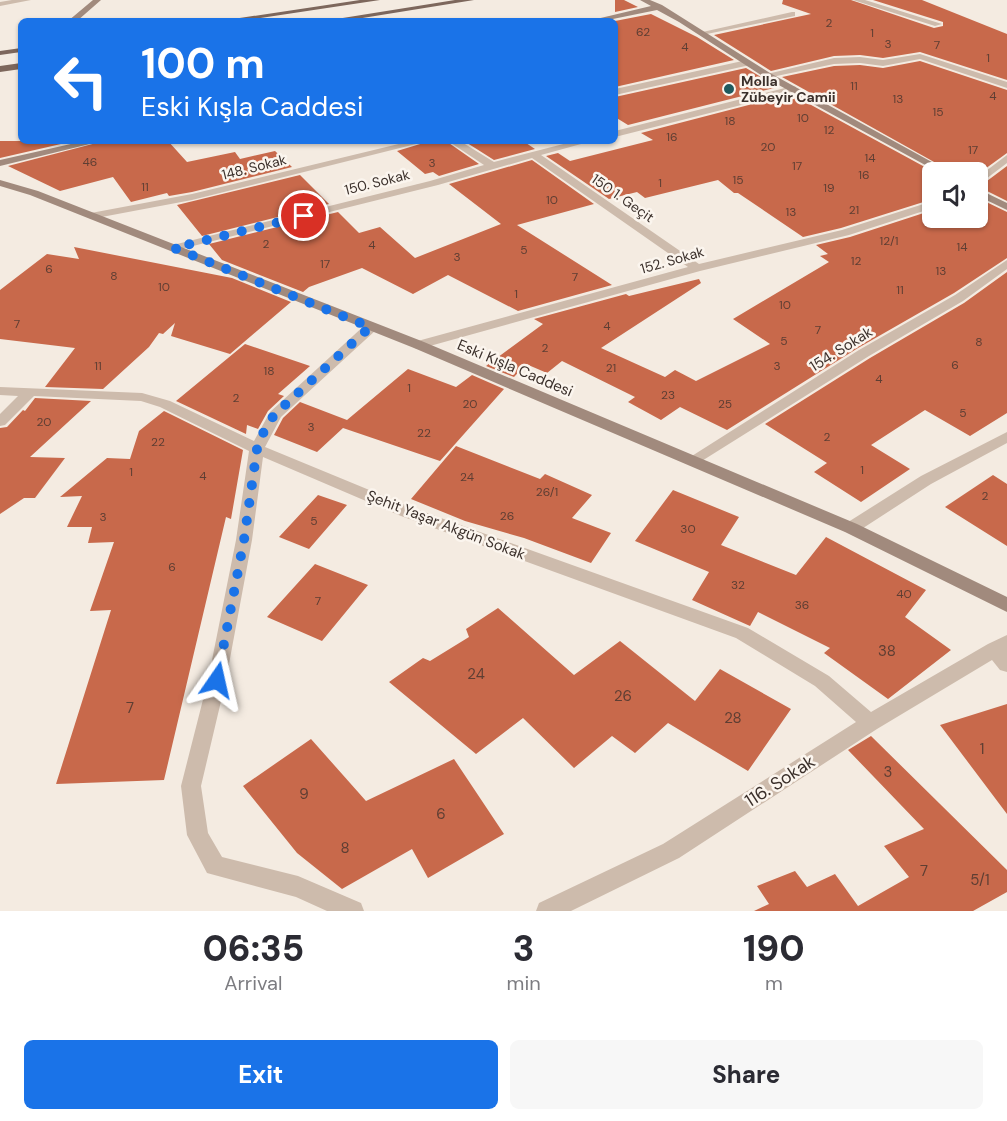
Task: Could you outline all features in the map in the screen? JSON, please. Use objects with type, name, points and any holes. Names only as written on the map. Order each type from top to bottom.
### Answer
[{"type":"main road","points":[[246,18],[376,0]]},
{"type":"main road","points":[[348,18],[470,0]]},
{"type":"main road","points":[[0,53],[18,50]]},
{"type":"main road","points":[[0,69],[18,66]]},
{"type":"street","points":[[0,4],[27,0]]},
{"type":"street","points":[[76,18],[97,0]]},
{"type":"street","points":[[644,0],[702,33],[767,75],[927,162]]},
{"type":"street","points":[[857,0],[938,24]]},
{"type":"street","points":[[606,18],[659,7]]},
{"type":"street","points":[[702,33],[792,14]]},
{"type":"street","points":[[767,75],[834,61],[860,60],[883,63],[920,56],[1007,85]]},
{"type":"street","points":[[618,91],[747,63]]},
{"type":"street","points":[[618,133],[793,89]]},
{"type":"street","points":[[0,163],[84,144]]},
{"type":"street","name":"148. Sokak","points":[[91,216],[192,197],[411,144]]},
{"type":"street","points":[[458,144],[493,166]]},
{"type":"street","name":"150. Sokak","points":[[174,248],[434,183],[575,144]]},
{"type":"street","name":"150 1. Geçit","points":[[533,154],[697,268]]},
{"type":"street","points":[[988,174],[1007,158]]},
{"type":"street","name":"Eski Kışla Caddesi","points":[[0,183],[34,193],[419,345],[851,528],[1007,605]]},
{"type":"street","points":[[988,197],[1007,207]]},
{"type":"street","name":"152. Sokak","points":[[419,345],[697,268],[845,233],[922,208]]},
{"type":"street","name":"154. Sokak","points":[[692,462],[864,353],[959,298],[1007,264]]},
{"type":"street","points":[[353,911],[297,887],[215,866],[198,835],[191,786],[217,680],[244,540],[257,449],[274,415],[370,327]]},
{"type":"street","name":"Şehit Yaşar Akgün Sokak","points":[[0,391],[142,397],[165,404],[257,449],[407,512],[742,633],[822,681],[870,723]]},
{"type":"street","points":[[0,422],[31,391]]},
{"type":"street","points":[[851,528],[927,480],[1007,436]]},
{"type":"street","name":"116. Sokak","points":[[547,911],[671,851],[870,723],[1003,652]]},
{"type":"building","points":[[615,0],[624,0],[638,7],[615,12]]},
{"type":"building","points":[[783,0],[851,0],[934,28],[943,26],[943,22],[873,0],[922,0],[1007,34],[1007,80],[920,52],[883,58],[860,55],[834,56],[771,71],[714,35],[811,14],[782,4]]},
{"type":"building","points":[[651,14],[697,37],[734,60],[618,86],[618,20]]},
{"type":"building","points":[[920,61],[1007,90],[1007,153],[988,167],[988,162],[934,162],[782,77],[834,66],[860,65],[883,68]]},
{"type":"building","points":[[746,68],[778,87],[628,125],[618,119],[618,96]]},
{"type":"building","points":[[791,94],[922,165],[922,202],[841,228],[803,237],[738,193],[734,193],[718,180],[645,198],[637,192],[609,199],[546,156],[558,153],[570,161],[653,140],[641,133]]},
{"type":"building","points":[[0,141],[18,141],[18,144],[61,144],[0,158]]},
{"type":"building","points":[[92,144],[171,144],[187,162],[235,152],[240,159],[275,151],[292,167],[192,192],[169,196],[167,193],[131,202],[113,177],[60,191],[8,166]]},
{"type":"building","points":[[420,144],[450,144],[479,164],[439,176],[433,172],[425,174],[397,151]]},
{"type":"building","points":[[469,144],[528,144],[535,149],[494,160]]},
{"type":"building","points":[[532,160],[594,204],[517,225],[612,285],[518,311],[448,275],[413,294],[362,268],[309,287],[303,292],[222,260],[209,244],[338,212],[359,233],[380,227],[415,258],[501,224],[449,184]]},
{"type":"building","points":[[1007,166],[1007,201],[988,192],[988,180]]},
{"type":"building","points":[[300,175],[329,204],[202,236],[177,205]]},
{"type":"building","points":[[988,203],[1007,212],[1007,258],[954,293],[858,348],[727,430],[680,407],[661,420],[628,402],[635,397],[562,361],[547,373],[526,364],[514,377],[486,366],[543,324],[534,319],[626,294],[629,296],[699,279],[701,283],[601,348],[665,377],[675,370],[696,381],[770,344],[733,319],[829,262],[820,256],[828,254],[816,245],[850,237],[922,214],[922,228],[988,228]]},
{"type":"building","points":[[74,247],[232,278],[291,302],[230,354],[171,336],[175,323],[163,334],[159,333],[149,347],[103,389],[45,387],[75,348],[0,339],[0,290],[47,254],[79,259]]},
{"type":"building","points":[[1007,272],[1007,413],[970,436],[925,410],[871,445],[910,469],[861,502],[814,472],[827,463],[765,424],[870,358],[964,303]]},
{"type":"building","points":[[245,344],[310,366],[278,394],[284,396],[268,411],[258,429],[247,425],[246,434],[176,401]]},
{"type":"building","points":[[408,369],[456,387],[472,375],[504,389],[440,461],[343,428],[317,452],[274,435],[283,418],[300,402],[347,420]]},
{"type":"building","points":[[35,398],[91,401],[30,457],[65,458],[35,498],[24,498],[0,514],[0,428],[7,427],[23,410],[25,411]]},
{"type":"building","points":[[164,411],[243,450],[231,519],[226,517],[164,780],[56,784],[111,610],[90,611],[114,542],[88,543],[92,527],[67,527],[82,496],[60,497],[107,458],[130,459],[139,431]]},
{"type":"building","points":[[456,446],[540,479],[545,474],[592,495],[572,518],[611,533],[591,563],[524,538],[465,521],[411,499]]},
{"type":"building","points":[[993,475],[1007,484],[1007,546],[945,507]]},
{"type":"building","points":[[673,490],[739,517],[721,545],[796,575],[826,537],[926,590],[905,617],[951,650],[888,699],[824,653],[830,648],[758,612],[750,626],[692,600],[709,572],[635,541]]},
{"type":"building","points":[[318,495],[347,505],[309,549],[279,537]]},
{"type":"building","points":[[315,564],[368,585],[322,641],[267,617]]},
{"type":"building","points":[[498,608],[574,675],[620,641],[695,701],[720,669],[791,709],[748,771],[668,723],[635,753],[612,736],[574,768],[523,718],[476,754],[389,682],[423,658],[430,661],[469,637],[466,629]]},
{"type":"building","points":[[1007,704],[1007,814],[940,725]]},
{"type":"building","points":[[871,736],[1007,870],[1007,892],[973,911],[754,911],[769,904],[757,886],[795,871],[807,887],[835,874],[858,906],[909,877],[884,846],[924,829],[848,750]]},
{"type":"building","points":[[311,739],[366,801],[454,759],[504,834],[428,878],[412,849],[342,889],[297,853],[243,786]]},
{"type":"place","name":"Molla Zübeyir Camii","points":[[729,89]]},
{"type":"route","points":[[217,680],[244,540],[257,449],[262,435],[274,415],[370,327],[174,248],[304,216]]}]
